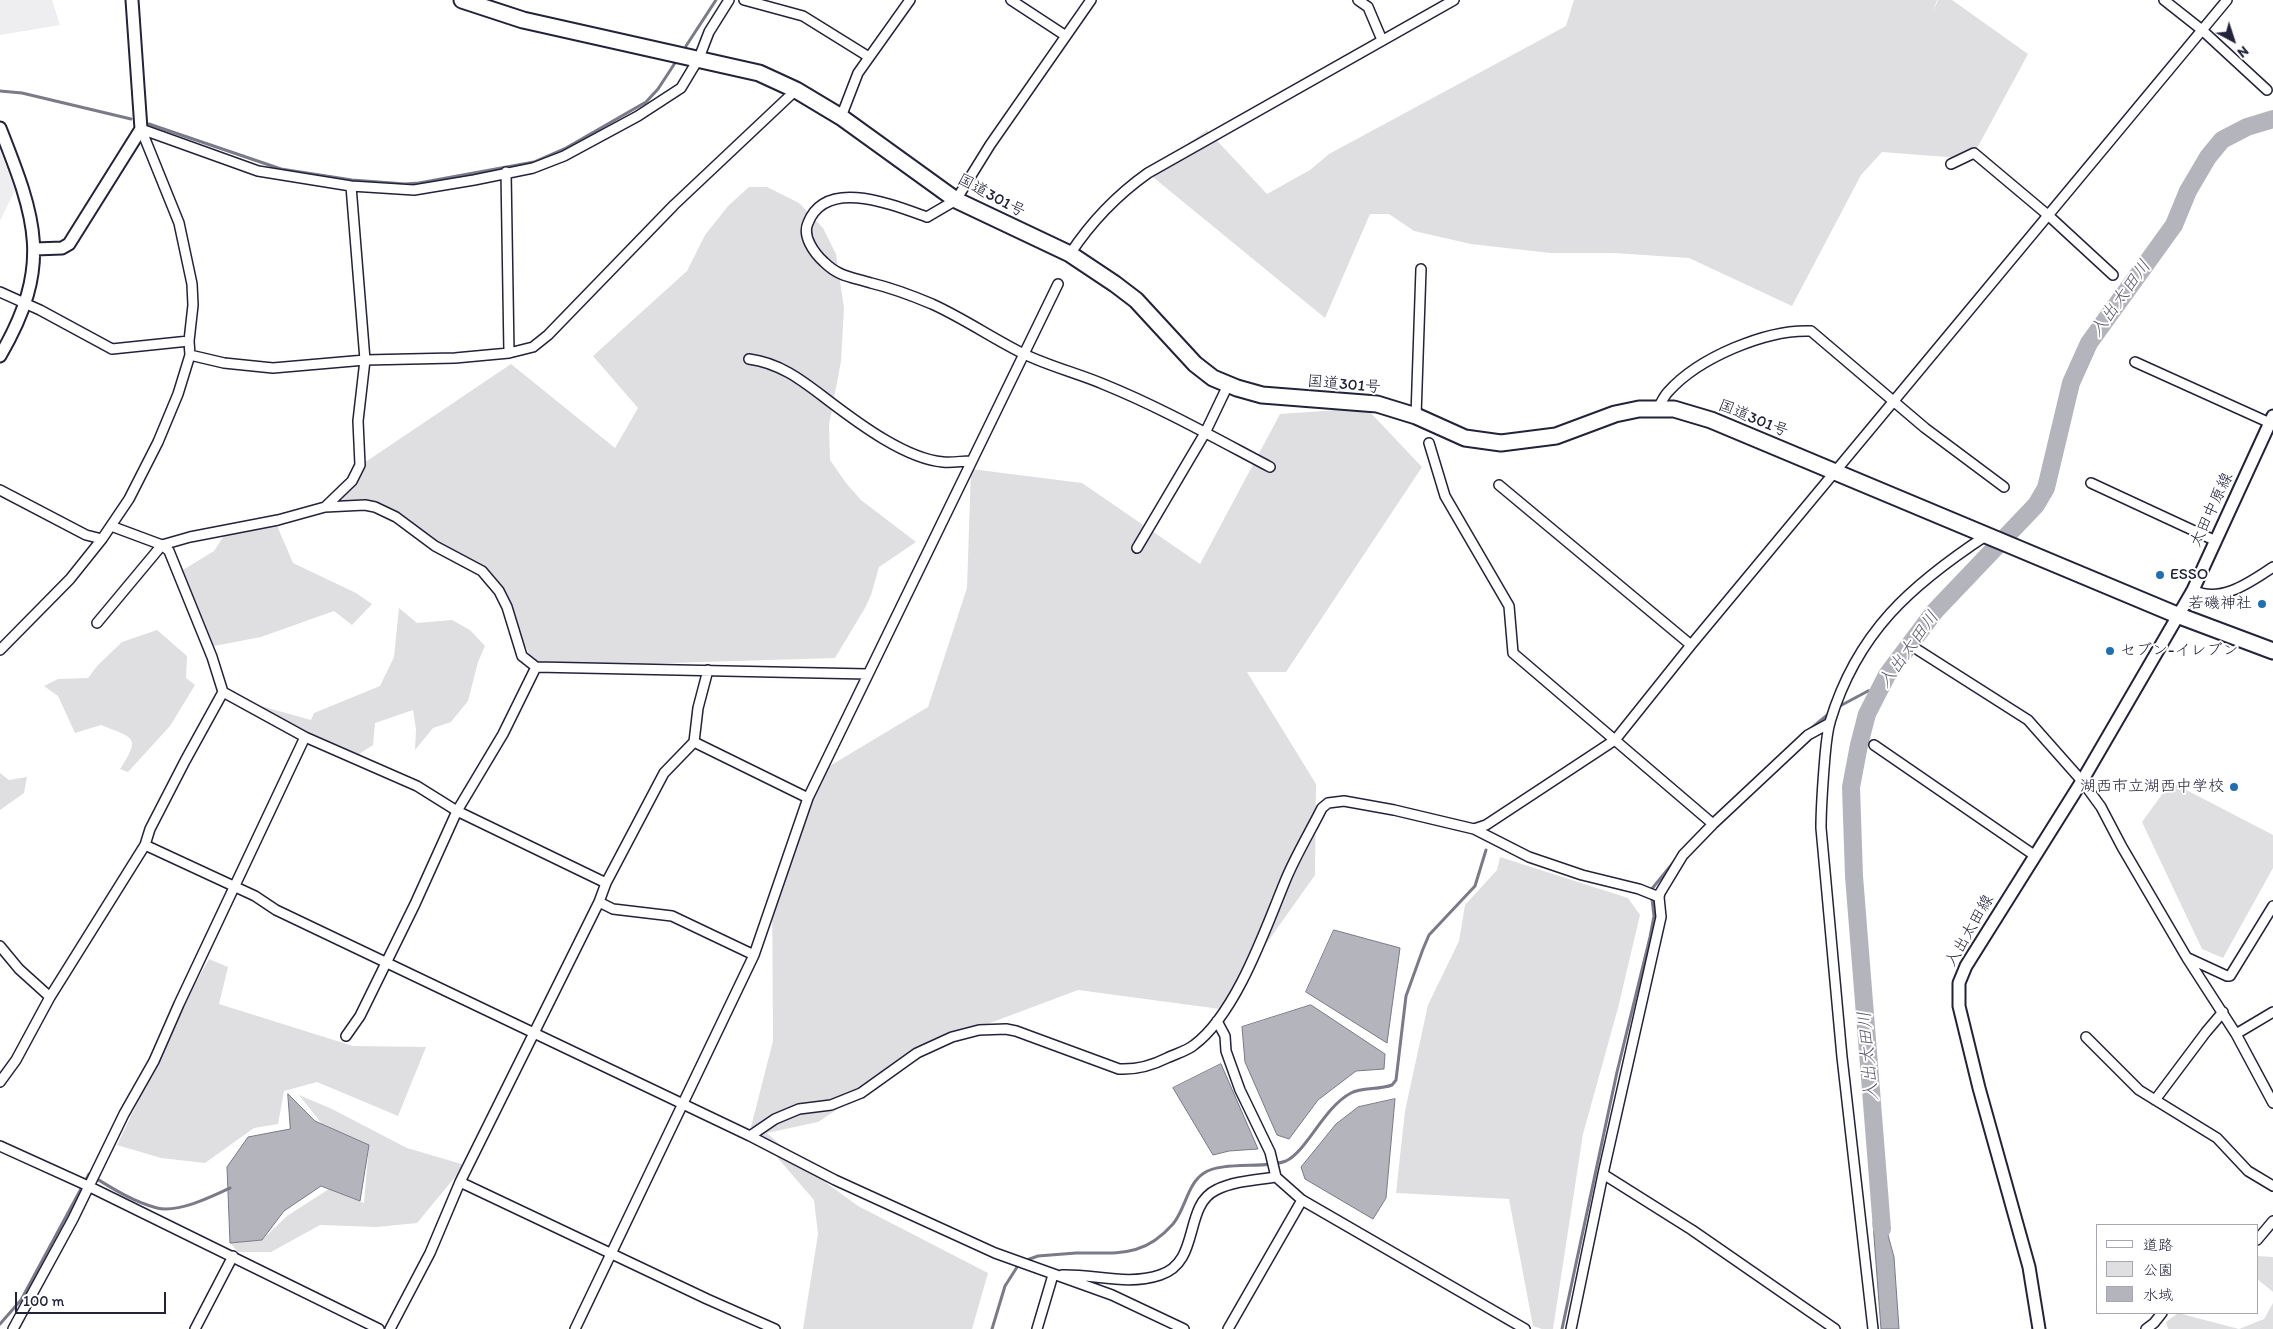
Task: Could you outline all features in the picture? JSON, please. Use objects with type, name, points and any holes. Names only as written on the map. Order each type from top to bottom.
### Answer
[{"type":"highway","name":"国道301号","points":[[462,0],[523,20],[759,73],[796,90],[841,117],[956,200],[1070,254],[1136,300],[1195,364],[1213,378],[1228,386],[1262,395],[1377,404],[1416,416],[1466,438],[1501,443],[1556,436],[1615,414],[1658,408],[1674,410],[1711,420],[2177,615],[2273,651]]},
{"type":"main road","points":[[35,249],[62,248],[69,244],[141,129],[132,0]]},
{"type":"main road","points":[[0,128],[20,179],[32,220],[35,249],[33,274],[26,304],[0,356]]},
{"type":"main road","name":"太田中原線","points":[[2177,615],[2193,590],[2271,420]]},
{"type":"main road","name":"入出太田線","points":[[2039,1329],[2029,1267],[1979,1088],[1959,1006],[1959,982],[1966,966],[2034,854],[2082,781],[2177,615]]},
{"type":"street","points":[[141,129],[258,171],[351,186],[414,190],[533,168],[564,156],[638,116],[681,88],[699,58],[709,32],[729,0]]},
{"type":"street","points":[[744,0],[803,16],[869,57]]},
{"type":"street","points":[[841,117],[858,73],[910,0]]},
{"type":"street","points":[[1011,0],[1066,36]]},
{"type":"street","points":[[1091,0],[990,145],[956,200],[926,216],[900,207],[852,196],[842,196],[828,200],[811,215],[806,225],[806,236],[814,252],[841,276],[873,283],[933,304],[1023,354],[1105,384],[1270,467]]},
{"type":"street","points":[[1358,0],[1368,6],[1382,40]]},
{"type":"street","points":[[1070,254],[1083,234],[1099,216],[1126,188],[1148,173],[1454,0]]},
{"type":"street","points":[[2164,0],[2202,30],[2267,90]]},
{"type":"street","points":[[1474,829],[1486,825],[1615,740],[1691,644],[1836,473],[2227,0]]},
{"type":"street","points":[[190,355],[234,364],[273,368],[366,360],[455,358],[509,353],[533,347],[548,335],[674,206],[796,90]]},
{"type":"street","points":[[0,650],[70,579],[112,526],[129,499],[158,442],[178,394],[190,355],[189,341],[193,298],[179,223],[141,129]]},
{"type":"street","points":[[1951,164],[1974,154],[2049,216],[2113,275]]},
{"type":"street","points":[[506,172],[509,353]]},
{"type":"street","points":[[325,507],[352,482],[360,465],[358,421],[366,360],[351,186]]},
{"type":"street","points":[[1416,416],[1421,269]]},
{"type":"street","points":[[574,1329],[754,955],[808,798],[970,461],[1058,284]]},
{"type":"street","points":[[0,292],[112,349],[189,341]]},
{"type":"street","points":[[1658,408],[1667,392],[1722,353],[1756,340],[1811,331],[1895,401],[1924,428],[2004,487]]},
{"type":"street","points":[[749,359],[782,368],[855,421],[906,450],[942,462],[970,461]]},
{"type":"street","points":[[2135,362],[2271,420]]},
{"type":"street","points":[[1137,548],[1205,433],[1228,386]]},
{"type":"street","points":[[1429,444],[1445,496],[1509,606],[1513,653],[1713,824]]},
{"type":"street","points":[[2090,484],[2216,541]]},
{"type":"street","points":[[1499,485],[1691,644]]},
{"type":"street","points":[[0,490],[86,535],[102,539]]},
{"type":"street","points":[[98,623],[162,545],[190,537],[278,520],[325,507],[375,506],[407,523],[435,546],[482,571],[499,591],[507,607],[522,656],[536,667],[867,674]]},
{"type":"street","points":[[112,526],[162,545],[169,551],[212,657],[223,692],[305,737],[417,786],[456,811],[606,883]]},
{"type":"street","points":[[1873,1329],[1842,1057],[1821,828],[1821,793],[1830,723],[1846,678],[1869,639],[1887,616],[1911,590],[1958,554],[1987,535]]},
{"type":"street","points":[[2193,590],[2202,594],[2220,594],[2245,585],[2273,566]]},
{"type":"street","points":[[1918,650],[2028,720],[2082,781],[2101,807],[2122,847],[2187,958],[2223,1012],[2273,1103]]},
{"type":"street","points":[[346,1036],[360,1016],[387,962],[456,811],[503,734],[536,667]]},
{"type":"street","points":[[390,1329],[430,1253],[460,1182],[599,902],[606,883],[664,773],[694,742],[698,708],[708,670]]},
{"type":"street","points":[[0,1082],[16,1060],[50,997],[145,845],[150,829],[184,761],[223,692]]},
{"type":"street","points":[[1572,1329],[1603,1174],[1661,917],[1660,892],[1683,854],[1713,824],[1808,735],[1830,723]]},
{"type":"street","points":[[13,1329],[73,1220],[88,1181],[154,1061],[305,737]]},
{"type":"street","points":[[694,742],[808,798]]},
{"type":"street","points":[[1874,745],[2034,854]]},
{"type":"street","points":[[750,1136],[775,1119],[798,1109],[830,1105],[861,1093],[917,1053],[952,1037],[979,1030],[1006,1029],[1016,1031],[1104,1065],[1120,1069],[1135,1070],[1194,1045],[1217,1021],[1236,990],[1268,926],[1286,880],[1324,806],[1344,801],[1394,810],[1474,829],[1529,857],[1582,875],[1639,889],[1659,897]]},
{"type":"street","points":[[145,845],[682,1105],[750,1136],[835,1180],[995,1253],[1112,1295],[1184,1329]]},
{"type":"street","points":[[599,902],[613,909],[672,916],[754,955]]},
{"type":"street","points":[[2187,958],[2230,976],[2273,906]]},
{"type":"street","points":[[0,946],[19,968],[50,997]]},
{"type":"street","points":[[2155,1100],[2223,1012]]},
{"type":"street","points":[[2236,1034],[2273,1012]]},
{"type":"street","points":[[1217,1021],[1225,1036],[1226,1051],[1240,1090],[1270,1152],[1276,1177],[1302,1200],[1525,1329]]},
{"type":"street","points":[[2086,1038],[2140,1090],[2218,1138],[2248,1171],[2273,1186]]},
{"type":"street","points":[[0,1146],[88,1181],[379,1329]]},
{"type":"street","points":[[1603,1174],[1692,1230],[1835,1329]]},
{"type":"street","points":[[1053,1275],[1125,1281],[1150,1278],[1166,1273],[1181,1262],[1208,1195],[1215,1190],[1237,1184],[1276,1177]]},
{"type":"street","points":[[460,1182],[775,1329]]},
{"type":"street","points":[[1228,1329],[1302,1200]]},
{"type":"street","points":[[2258,1239],[2273,1220]]},
{"type":"street","points":[[195,1329],[233,1256]]},
{"type":"street","points":[[1037,1329],[1053,1275]]},
{"type":"street","points":[[2146,1329],[2161,1314]]},
{"type":"shaded area","points":[[0,0],[52,0],[60,25],[0,35]]},
{"type":"shaded area","points":[[0,150],[15,190],[0,221]]},
{"type":"green space","points":[[1574,0],[1937,0],[1933,12],[1938,0],[1952,0],[2028,54],[1975,152],[1960,158],[1882,152],[1861,175],[1792,306],[1689,258],[1614,253],[1550,253],[1471,244],[1414,231],[1389,214],[1370,214],[1325,318],[1148,173],[1207,130],[1267,194],[1310,170],[1329,154],[1566,26]]},
{"type":"green space","points":[[749,187],[767,187],[799,203],[823,228],[836,254],[844,308],[841,361],[829,425],[830,460],[861,500],[916,542],[879,567],[865,608],[835,658],[536,667],[491,581],[382,510],[334,499],[361,465],[511,364],[615,448],[638,408],[593,356],[687,271],[705,235],[728,206]]},
{"type":"green space","points":[[1366,408],[1422,467],[1286,672],[1247,672],[1316,784],[1315,875],[1220,1009],[1078,990],[942,1041],[818,1122],[767,1133],[810,1171],[858,1206],[988,1273],[972,1329],[803,1329],[818,1234],[814,1200],[751,1127],[773,1041],[772,885],[828,767],[928,707],[967,588],[971,469],[1082,483],[1200,564],[1280,414]]},
{"type":"green space","points":[[275,521],[293,563],[356,593],[372,604],[352,625],[334,611],[261,637],[214,646],[183,570],[214,551],[225,534]]},
{"type":"green space","points":[[399,608],[417,623],[452,620],[470,630],[485,646],[478,662],[468,701],[451,722],[433,728],[415,750],[416,729],[413,710],[375,723],[373,745],[353,758],[243,701],[311,720],[314,713],[380,686],[394,657]]},
{"type":"green space","points":[[157,630],[187,656],[186,678],[195,685],[170,726],[128,772],[120,769],[131,750],[131,739],[101,725],[75,733],[58,696],[44,686],[58,679],[88,678],[98,665],[122,642]]},
{"type":"green space","points":[[0,773],[9,780],[27,777],[24,793],[0,810]]},
{"type":"green space","points":[[2171,782],[2273,835],[2273,868],[2223,958],[2202,949],[2142,822]]},
{"type":"green space","points":[[1500,857],[1628,898],[1640,915],[1618,1008],[1583,1134],[1553,1329],[1542,1329],[1533,1326],[1509,1199],[1396,1193],[1405,1111],[1428,1005],[1459,941],[1465,905],[1497,870]]},
{"type":"green space","points":[[209,959],[228,967],[219,1004],[353,1046],[426,1047],[398,1116],[317,1082],[284,1091],[278,1124],[254,1128],[205,1163],[161,1158],[117,1145]]},
{"type":"green space","points":[[299,1095],[332,1109],[407,1148],[465,1165],[417,1223],[377,1227],[320,1225],[271,1252],[238,1252],[230,1243],[262,1240],[287,1216],[329,1189],[364,1203],[369,1145],[322,1124]]},
{"type":"green space","points":[[2258,1256],[2273,1257],[2273,1292],[2258,1280]]},
{"type":"green space","points":[[2273,1303],[2273,1329],[2239,1329],[2264,1319]]},
{"type":"green space","points":[[2177,1314],[2239,1329],[2168,1329],[2166,1322]]},
{"type":"water","points":[[1334,930],[1400,948],[1387,1043],[1306,992]]},
{"type":"water","points":[[1311,1005],[1385,1054],[1384,1069],[1356,1071],[1318,1100],[1289,1139],[1277,1135],[1245,1062],[1242,1027]]},
{"type":"water","points":[[1221,1064],[1258,1149],[1229,1151],[1213,1155],[1173,1088]]},
{"type":"water","points":[[288,1094],[315,1121],[369,1145],[360,1201],[321,1186],[284,1211],[262,1240],[230,1243],[227,1167],[248,1137],[290,1129]]},
{"type":"water","points":[[1395,1099],[1386,1198],[1373,1219],[1305,1179],[1301,1167],[1336,1124],[1358,1107]]},
{"type":"water","points":[[1880,1206],[1894,1257],[1899,1329],[1881,1329],[1873,1223]]},
{"type":"waterway","points":[[686,46],[716,0]]},
{"type":"waterway","points":[[149,124],[281,169],[352,180],[405,184],[419,183],[534,162],[566,148],[646,102],[658,89],[675,63]]},
{"type":"waterway","points":[[0,91],[22,93],[131,119]]},
{"type":"waterway","name":"入出太田川","points":[[1882,1229],[1854,876],[1851,787],[1867,714],[1887,675],[1935,611],[2036,505],[2046,488],[2071,383],[2089,343],[2174,225],[2188,191],[2208,157],[2222,140],[2247,127],[2273,119]]},
{"type":"waterway","points":[[1838,707],[1868,691],[1879,690]]},
{"type":"waterway","points":[[1809,730],[1831,712]]},
{"type":"waterway","points":[[1024,1261],[1038,1256],[1076,1253],[1117,1253],[1151,1243],[1173,1224],[1194,1183],[1204,1173],[1221,1167],[1268,1165],[1286,1161],[1294,1156],[1332,1108],[1341,1100],[1355,1091],[1392,1085],[1396,1080],[1406,996],[1423,949],[1429,935],[1475,886],[1486,850]]},
{"type":"waterway","points":[[1562,1329],[1617,1072],[1650,937],[1654,916],[1651,890],[1677,858]]},
{"type":"waterway","points":[[0,1324],[21,1300],[89,1174],[130,1198],[165,1209],[194,1203],[230,1188]]},
{"type":"waterway","points":[[992,1329],[1005,1286],[1019,1264]]},
{"type":"place","name":"ESSO","points":[[2160,575]]},
{"type":"place","name":"若磯神社","points":[[2262,604]]},
{"type":"place","name":"セブン-イレブン","points":[[2110,651]]},
{"type":"place","name":"湖西市立湖西中学校","points":[[2234,787]]}]
